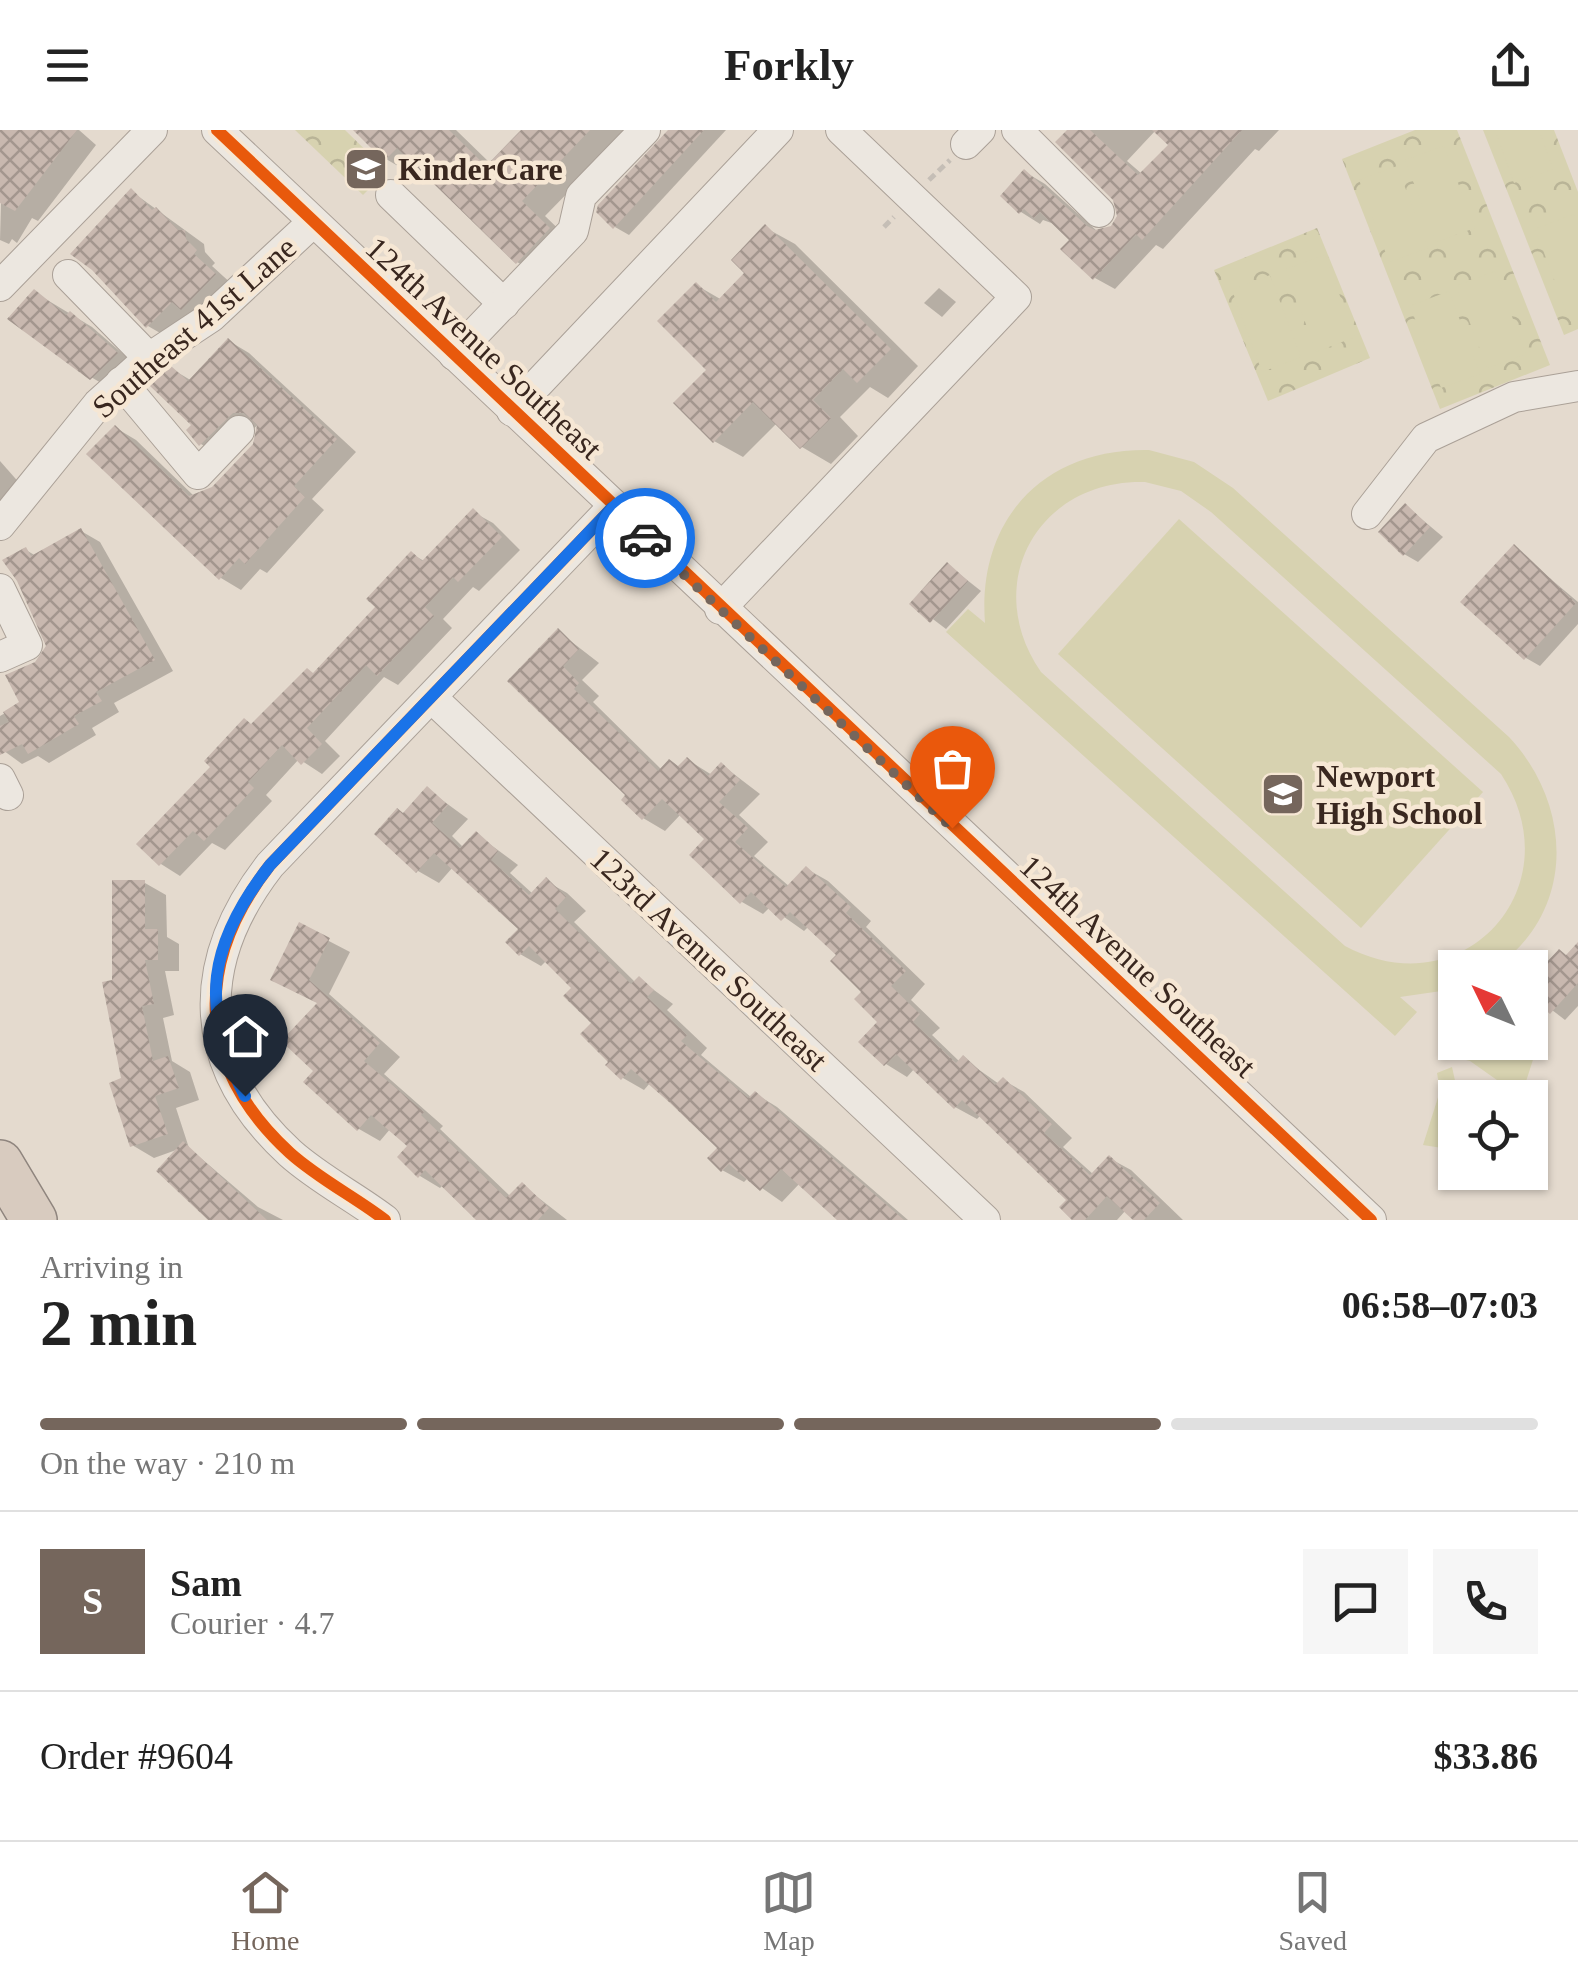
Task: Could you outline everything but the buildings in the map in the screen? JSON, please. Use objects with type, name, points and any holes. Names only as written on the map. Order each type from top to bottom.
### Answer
[{"type":"highway","points":[[0,1163],[34,1220]]},
{"type":"highway","points":[[0,1176],[21,1220]]},
{"type":"street","points":[[0,286],[152,130]]},
{"type":"street","name":"124th Avenue Southeast","points":[[218,130],[612,508],[1371,1220]]},
{"type":"street","points":[[454,355],[574,231],[581,196],[645,130]]},
{"type":"street","points":[[512,411],[778,130]]},
{"type":"street","points":[[720,610],[1016,297],[841,130]]},
{"type":"street","points":[[1017,130],[1099,212]]},
{"type":"street","points":[[391,194],[504,304]]},
{"type":"street","name":"Southeast 41st Lane","points":[[0,524],[121,382],[149,358],[211,317],[312,222]]},
{"type":"street","points":[[68,275],[149,358]]},
{"type":"street","points":[[121,382],[198,474],[239,431]]},
{"type":"street","points":[[1366,514],[1426,438],[1514,397],[1578,386]]},
{"type":"street","points":[[385,1220],[290,1153],[245,1096],[219,1040],[215,976],[229,927],[262,876],[612,508]]},
{"type":"street","points":[[0,590],[26,645],[0,657]]},
{"type":"street","name":"123rd Avenue Southeast","points":[[432,698],[973,1216]]},
{"type":"green space","points":[[295,130],[345,130],[387,171],[363,195]]},
{"type":"green space","points":[[1415,130],[1457,130],[1550,365],[1440,409],[1342,159]]},
{"type":"green space","points":[[1483,130],[1554,130],[1578,192],[1578,329],[1564,335]]},
{"type":"green space","points":[[1495,130],[1539,130],[1553,169],[1514,183]]},
{"type":"green space","points":[[1444,146],[1475,228],[1436,242],[1405,160]]},
{"type":"green space","points":[[1397,166],[1428,248],[1389,262],[1359,180]]},
{"type":"green space","points":[[1574,214],[1578,225],[1578,307],[1566,311],[1535,229]]},
{"type":"green space","points":[[1317,228],[1370,358],[1268,401],[1214,270]]},
{"type":"green space","points":[[1325,255],[1355,337],[1316,352],[1286,269]]},
{"type":"green space","points":[[1495,271],[1526,354],[1487,368],[1456,286]]},
{"type":"green space","points":[[1270,275],[1301,357],[1262,372],[1232,290]]},
{"type":"green space","points":[[1449,291],[1480,374],[1441,388],[1410,306]]},
{"type":"green space","points":[[1149,450],[1194,462],[1233,488],[1509,737],[1530,764],[1545,793],[1554,824],[1556,856],[1552,887],[1541,916],[1515,950],[1463,950],[1495,926],[1516,895],[1525,857],[1520,816],[1501,774],[1211,512],[1181,491],[1145,482],[1107,486],[1075,498],[1049,518],[1030,543],[1019,572],[1016,605],[1024,638],[1041,672],[1345,946],[1389,962],[1438,959],[1438,991],[1400,997],[1417,1012],[1395,1036],[946,632],[968,609],[985,623],[985,586],[992,552],[1006,522],[1025,497],[1049,476],[1078,462],[1111,453]]},
{"type":"green space","points":[[1179,519],[1483,792],[1361,928],[1058,654]]},
{"type":"green space","points":[[1466,1060],[1533,1060],[1526,1080],[1497,1080]]},
{"type":"green space","points":[[1452,1067],[1455,1080],[1438,1080],[1437,1073]]},
{"type":"green space","points":[[1438,1097],[1438,1147],[1423,1145]]},
{"type":"cycle path","points":[[217,130],[1371,1220]]},
{"type":"cycle path","points":[[385,1220],[290,1153],[259,1120],[236,1085],[222,1049],[216,1013],[218,976],[228,939],[245,902],[270,865],[612,508]]},
{"type":"way so far","points":[[645,538],[952,828]]},
{"type":"place","name":"KinderCare","points":[[366,169]]},
{"type":"place","name":"Newport High School","points":[[1283,794]]},
{"type":"route","points":[[245,1096],[219,1040],[215,976],[229,927],[245,897],[270,865],[612,508],[645,538]]}]
